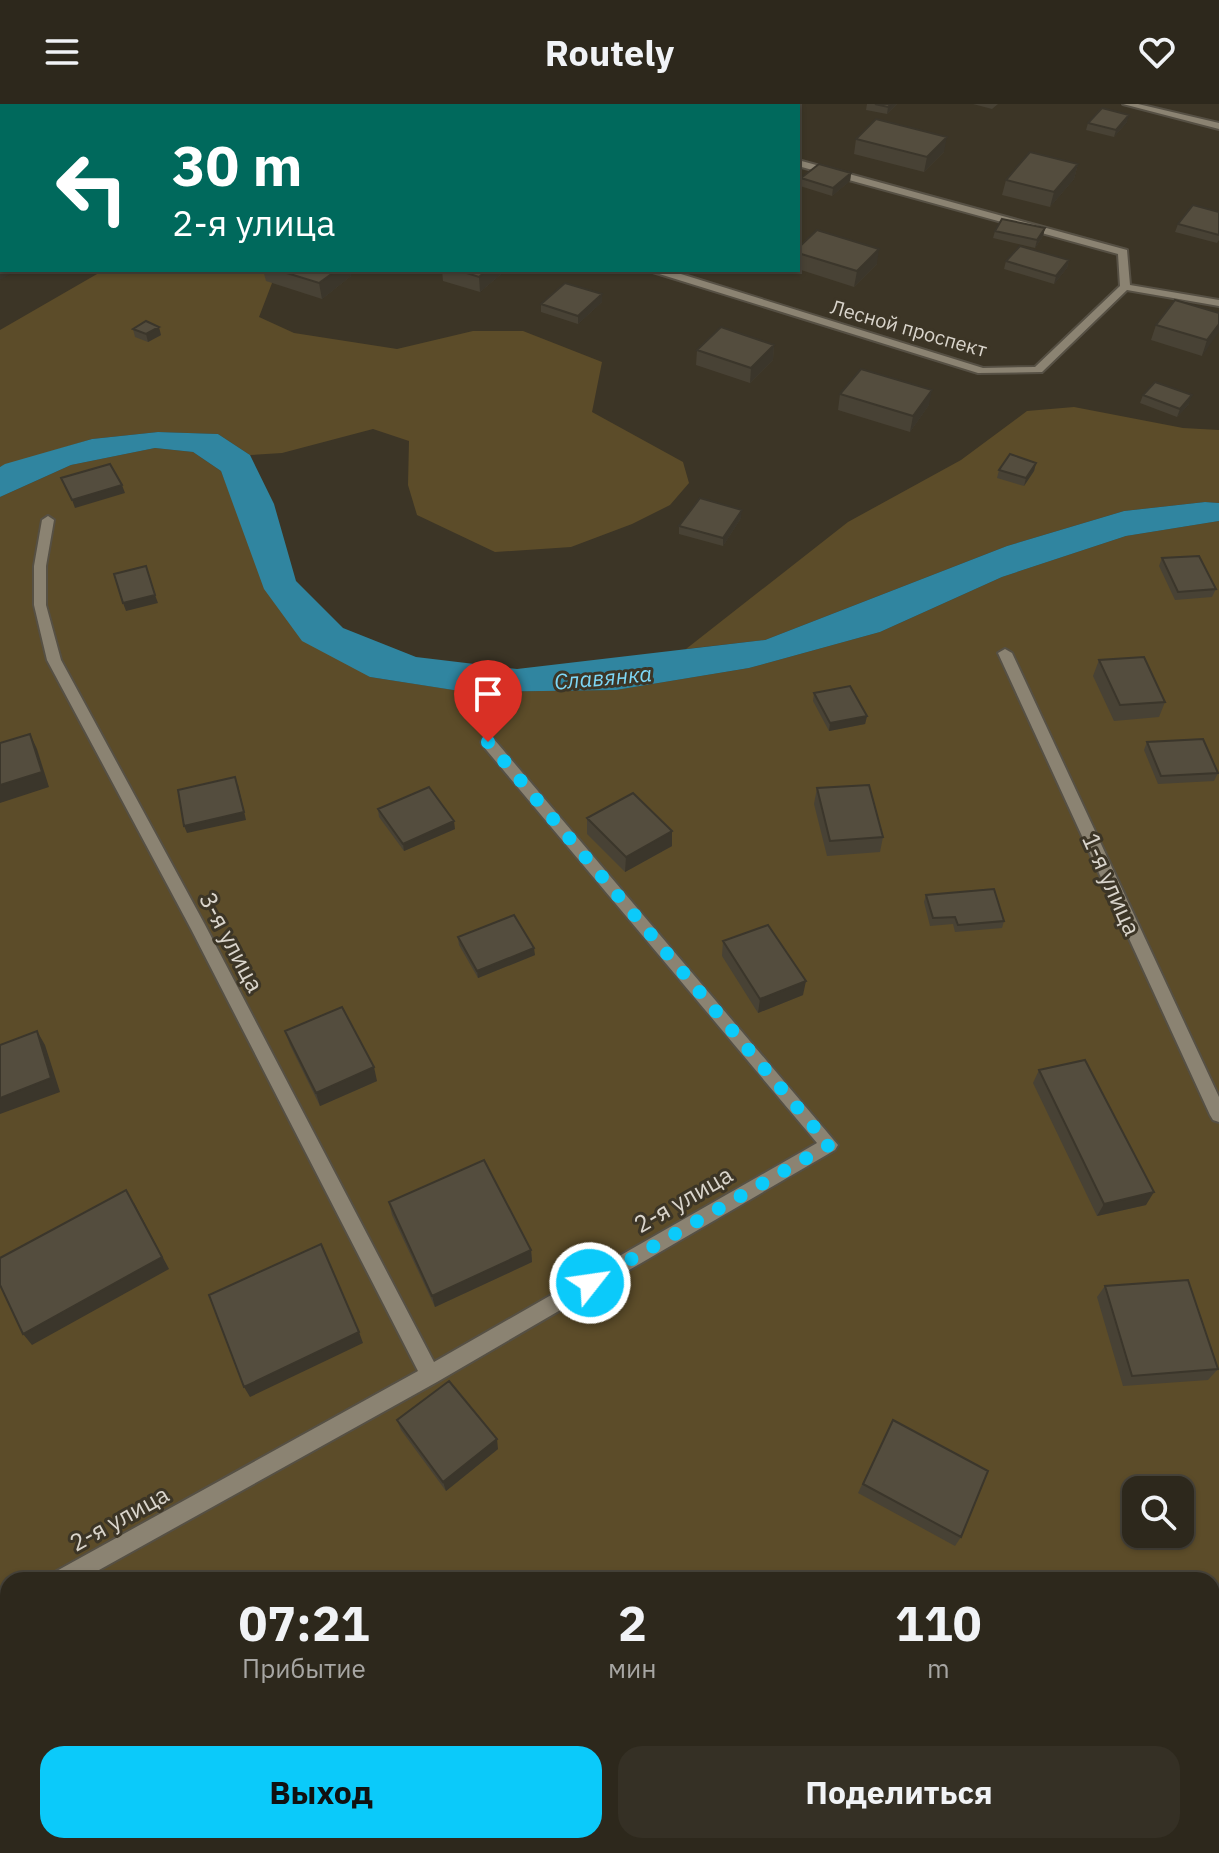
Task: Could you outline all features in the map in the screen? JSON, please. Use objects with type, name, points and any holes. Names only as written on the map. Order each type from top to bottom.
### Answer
[{"type":"street","points":[[1127,104],[1219,126]]},
{"type":"street","points":[[800,164],[1123,252],[1125,287],[1219,303]]},
{"type":"street","name":"Лесной проспект","points":[[663,272],[982,371],[1038,370],[1125,287]]},
{"type":"street","name":"3-я улица","points":[[48,520],[40,566],[40,605],[54,660],[198,927],[430,1375]]},
{"type":"street","name":"1-я улица","points":[[1005,653],[1219,1115]]},
{"type":"street","name":"2-я улица","points":[[74,1572],[430,1375],[829,1145],[488,742]]},
{"type":"shaded area","points":[[101,272],[276,272],[259,317],[294,333],[397,349],[473,331],[523,331],[602,362],[592,412],[683,462],[689,483],[670,505],[632,524],[571,547],[495,552],[417,515],[408,485],[409,441],[373,429],[282,453],[250,455],[218,434],[158,432],[92,439],[0,467],[0,330]]},
{"type":"shaded area","points":[[1074,407],[1183,428],[1219,430],[1219,503],[1124,511],[1007,546],[765,640],[686,649],[848,522],[961,460],[1027,411]]},
{"type":"shaded area","points":[[155,448],[193,452],[221,471],[237,511],[370,677],[467,692],[616,690],[749,668],[880,632],[1002,577],[1126,536],[1219,521],[1219,1572],[0,1572],[0,497],[71,465]]},
{"type":"water","name":"Славянка","points":[[158,432],[218,434],[250,455],[274,504],[296,581],[343,628],[416,657],[517,669],[765,640],[1007,546],[1124,511],[1219,503],[1219,521],[1126,536],[1002,577],[880,632],[749,668],[616,690],[466,692],[370,677],[302,641],[264,589],[221,471],[193,452],[155,448],[71,465],[0,497],[0,467],[5,464],[92,439]]},
{"type":"building","points":[[1102,108],[1129,115],[1116,130],[1088,123]]},
{"type":"building","points":[[876,119],[947,137],[927,157],[856,139]]},
{"type":"building","points":[[1030,152],[1078,164],[1054,192],[1006,180]]},
{"type":"building","points":[[819,164],[851,173],[833,188],[801,178]]},
{"type":"building","points":[[1193,205],[1219,212],[1219,235],[1178,224]]},
{"type":"building","points":[[1002,219],[1045,228],[1037,240],[995,231]]},
{"type":"building","points":[[817,230],[879,249],[857,271],[800,254],[800,246]]},
{"type":"building","points":[[1020,246],[1069,260],[1056,276],[1006,261]]},
{"type":"building","points":[[283,272],[334,272],[319,283]]},
{"type":"building","points":[[463,272],[485,272],[479,277]]},
{"type":"building","points":[[565,283],[602,294],[578,316],[541,304]]},
{"type":"building","points":[[1175,300],[1219,313],[1219,324],[1207,340],[1156,325]]},
{"type":"building","points":[[146,321],[159,327],[146,334],[133,329]]},
{"type":"building","points":[[721,327],[774,345],[751,368],[697,350]]},
{"type":"building","points":[[861,369],[932,390],[913,416],[840,394]]},
{"type":"building","points":[[1155,382],[1192,395],[1180,409],[1143,395]]},
{"type":"building","points":[[1010,454],[1036,463],[1026,478],[999,470]]},
{"type":"building","points":[[110,464],[122,485],[72,500],[61,478]]},
{"type":"building","points":[[700,498],[742,510],[723,538],[679,526]]},
{"type":"building","points":[[1199,556],[1216,589],[1178,592],[1162,558]]},
{"type":"building","points":[[146,566],[155,595],[123,603],[114,574]]},
{"type":"building","points":[[1144,657],[1165,702],[1120,705],[1099,660]]},
{"type":"building","points":[[850,686],[867,716],[830,723],[814,693]]},
{"type":"building","points":[[30,734],[42,772],[0,785],[0,743]]},
{"type":"building","points":[[1203,739],[1218,773],[1161,776],[1147,742]]},
{"type":"building","points":[[235,777],[244,812],[184,826],[178,790]]},
{"type":"building","points":[[869,785],[883,837],[830,841],[817,788]]},
{"type":"building","points":[[429,787],[454,821],[403,844],[378,809]]},
{"type":"building","points":[[633,793],[672,831],[626,857],[587,818]]},
{"type":"building","points":[[994,889],[1004,921],[958,925],[955,917],[933,918],[926,895]]},
{"type":"building","points":[[514,915],[534,948],[477,971],[458,937]]},
{"type":"building","points":[[768,925],[806,981],[760,999],[723,941]]},
{"type":"building","points":[[342,1007],[374,1067],[316,1093],[285,1031]]},
{"type":"building","points":[[37,1031],[51,1078],[0,1098],[0,1045]]},
{"type":"building","points":[[1085,1060],[1154,1192],[1104,1204],[1039,1070]]},
{"type":"building","points":[[484,1160],[531,1250],[432,1296],[389,1202]]},
{"type":"building","points":[[126,1190],[162,1257],[23,1334],[0,1285],[0,1258]]},
{"type":"building","points":[[321,1244],[359,1332],[244,1387],[209,1295]]},
{"type":"building","points":[[1188,1280],[1218,1369],[1132,1376],[1105,1286]]},
{"type":"building","points":[[449,1381],[497,1439],[443,1482],[397,1420]]},
{"type":"building","points":[[893,1420],[988,1471],[961,1537],[863,1484]]},
{"type":"route","points":[[488,742],[829,1145],[590,1283]]}]
